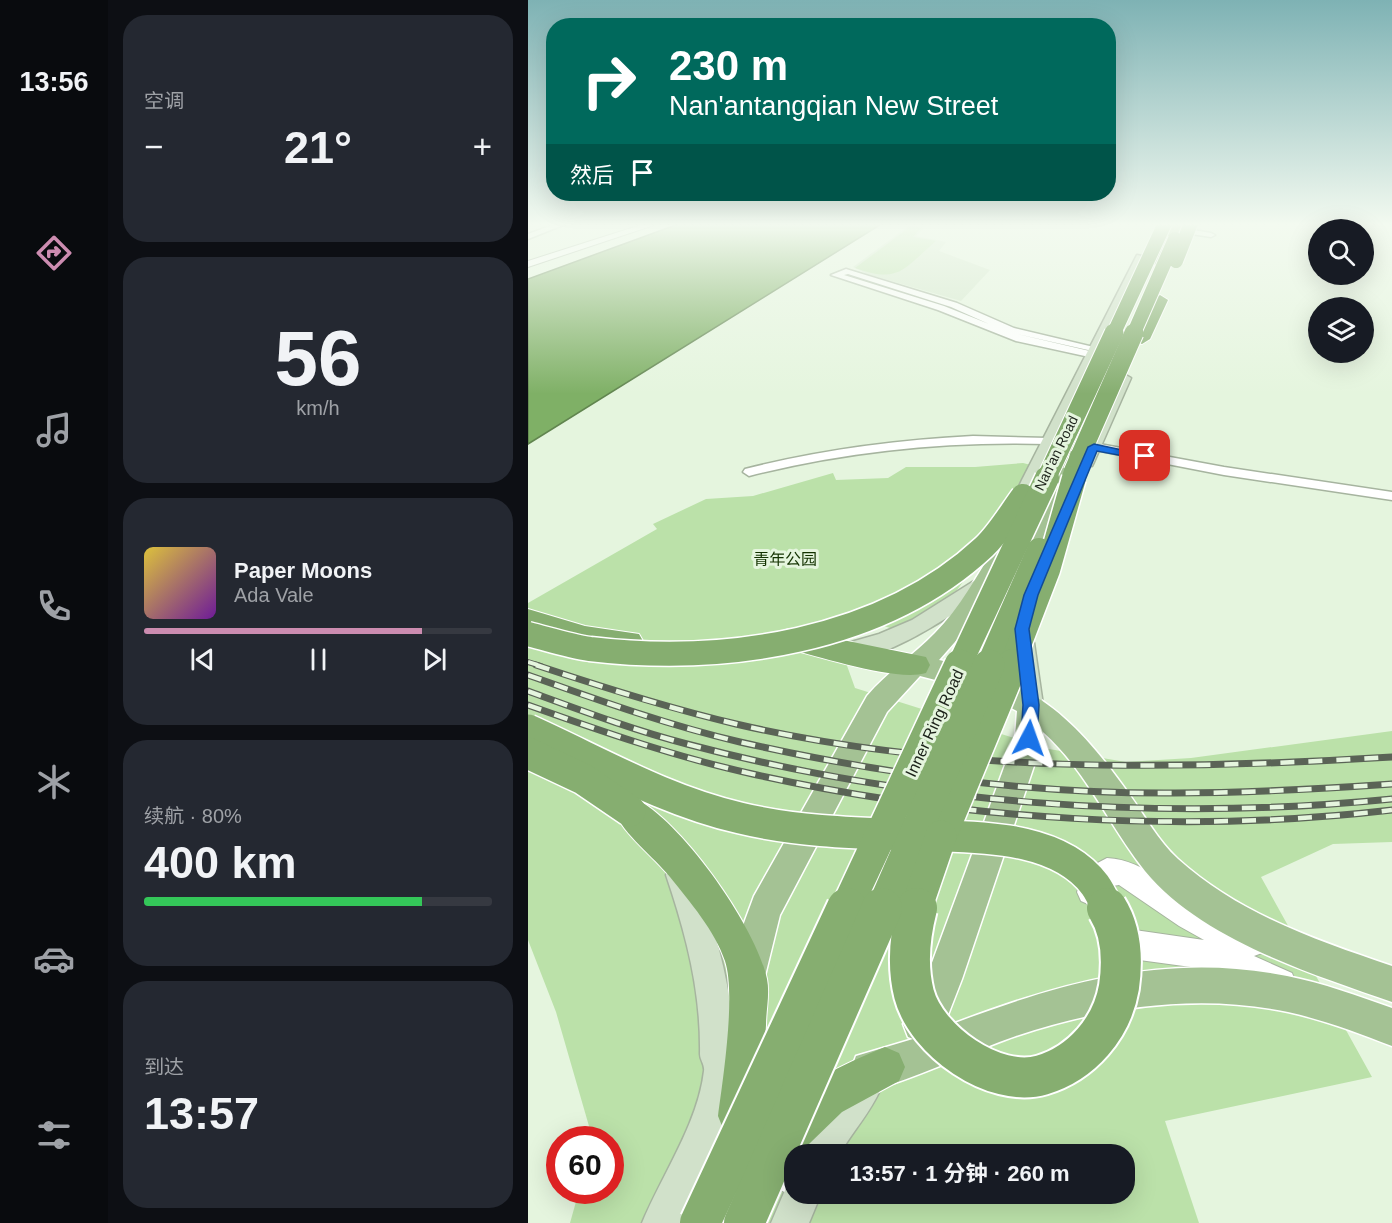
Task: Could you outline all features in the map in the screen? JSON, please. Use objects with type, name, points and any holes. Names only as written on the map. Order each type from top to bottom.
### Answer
[{"type":"highway","name":"Inner Ring Road","points":[[697,1223],[974,638],[1097,354],[1144,280]]},
{"type":"highway","name":"Inner Ring Road","points":[[746,1223],[1080,460],[1155,280]]},
{"type":"highway","points":[[1136,333],[1160,300],[1165,280]]},
{"type":"highway","points":[[528,634],[605,652],[650,656],[707,655],[811,636],[887,609],[918,595],[953,572],[1003,528],[1018,506],[1097,354]]},
{"type":"highway","points":[[528,730],[670,794],[740,819],[818,830],[933,836],[944,836],[965,837],[1001,840],[1046,850],[1063,859],[1081,871],[1101,894],[1119,933],[1123,961],[1121,984],[1107,1025],[1094,1045],[1063,1069],[1022,1078],[1003,1076],[981,1069],[946,1045],[929,1024],[915,997],[910,972],[910,950],[914,922],[938,845],[942,836],[952,809],[978,744],[1009,673],[1054,555],[1080,460]]},
{"type":"highway","points":[[528,619],[573,633],[642,642],[785,639],[884,661],[916,665]]},
{"type":"highway","points":[[528,753],[584,779],[630,811],[654,832],[722,919],[740,954],[729,973],[728,1095],[697,1223]]},
{"type":"highway","points":[[791,1144],[791,1133],[811,1110],[848,1084],[885,1067]]},
{"type":"highway","points":[[746,1223],[784,1186]]},
{"type":"main road","points":[[845,652],[880,643],[921,627],[985,581],[1048,441],[1097,354],[1131,280]]},
{"type":"main road","name":"Nan'an Road","points":[[729,973],[754,942],[777,888],[877,704],[896,681],[945,639],[985,581],[1028,511],[1149,280]]},
{"type":"main road","name":"Nan'an Road","points":[[1019,698],[994,655],[993,634],[1006,597],[1054,491],[1080,460],[1157,280]]},
{"type":"main road","points":[[827,1144],[853,1100],[904,1049],[935,1002],[1029,738],[1019,698],[1025,613],[1080,460],[1136,333]]},
{"type":"main road","points":[[916,665],[965,675],[1019,698],[1065,733],[1091,764],[1164,868],[1222,914],[1296,951],[1392,984]]},
{"type":"main road","points":[[728,1095],[732,1028],[729,973]]},
{"type":"main road","points":[[729,973],[754,1009],[766,1035],[784,1051],[824,1071],[842,1074],[885,1067],[1038,1010],[1145,988],[1207,985],[1288,993],[1392,1027]]},
{"type":"main road","points":[[661,1223],[718,1136]]},
{"type":"main road","points":[[790,1204],[790,1223]]},
{"type":"street","points":[[854,280],[941,308],[1019,339],[1097,354]]},
{"type":"street","points":[[871,280],[954,305],[1011,330],[1097,354]]},
{"type":"street","points":[[749,472],[803,458],[863,448],[979,440],[1048,441]]},
{"type":"street","points":[[1080,460],[1224,471],[1392,496]]},
{"type":"street","points":[[961,618],[973,630],[993,634]]},
{"type":"street","points":[[1296,951],[1261,945],[1212,930],[1180,911],[1141,879],[1125,873],[1101,875],[1090,889],[1090,910],[1095,925],[1102,934],[1112,940],[1127,945],[1192,951],[1228,960],[1324,1003]]},
{"type":"street","points":[[718,1136],[784,1176]]},
{"type":"shaded area","points":[[528,280],[791,280],[528,444]]},
{"type":"shaded area","points":[[888,280],[981,280],[961,301]]},
{"type":"green space","name":"青年公园","points":[[1023,463],[1031,465],[998,534],[957,590],[898,631],[876,623],[836,635],[855,688],[1049,749],[1126,762],[1191,758],[1392,731],[1392,842],[1333,844],[1261,877],[1372,1077],[1165,1121],[1199,1223],[570,1223],[575,1204],[624,1204],[624,1126],[589,1126],[556,1012],[528,940],[528,603],[657,529],[653,524],[706,499],[753,496],[833,473],[836,480],[888,478],[906,467],[975,467]]},
{"type":"railway","points":[[528,662],[541,666]]},
{"type":"railway","points":[[536,665],[635,697],[736,724],[817,740],[899,752],[981,760],[1145,765],[1392,757]]},
{"type":"railway","points":[[528,675],[659,720],[740,742],[847,764],[956,780],[1065,790],[1175,793],[1392,784]]},
{"type":"railway","points":[[528,691],[627,726],[687,744],[773,765],[948,794],[1037,803],[1126,808],[1215,809],[1304,806],[1392,799]]},
{"type":"railway","points":[[528,705],[641,744],[699,761],[757,775],[913,803],[993,812],[1153,821],[1234,821],[1392,810]]},
{"type":"route","points":[[1029,738],[1031,705],[1022,629],[1031,595],[1069,500],[1094,447],[1145,456]]}]
